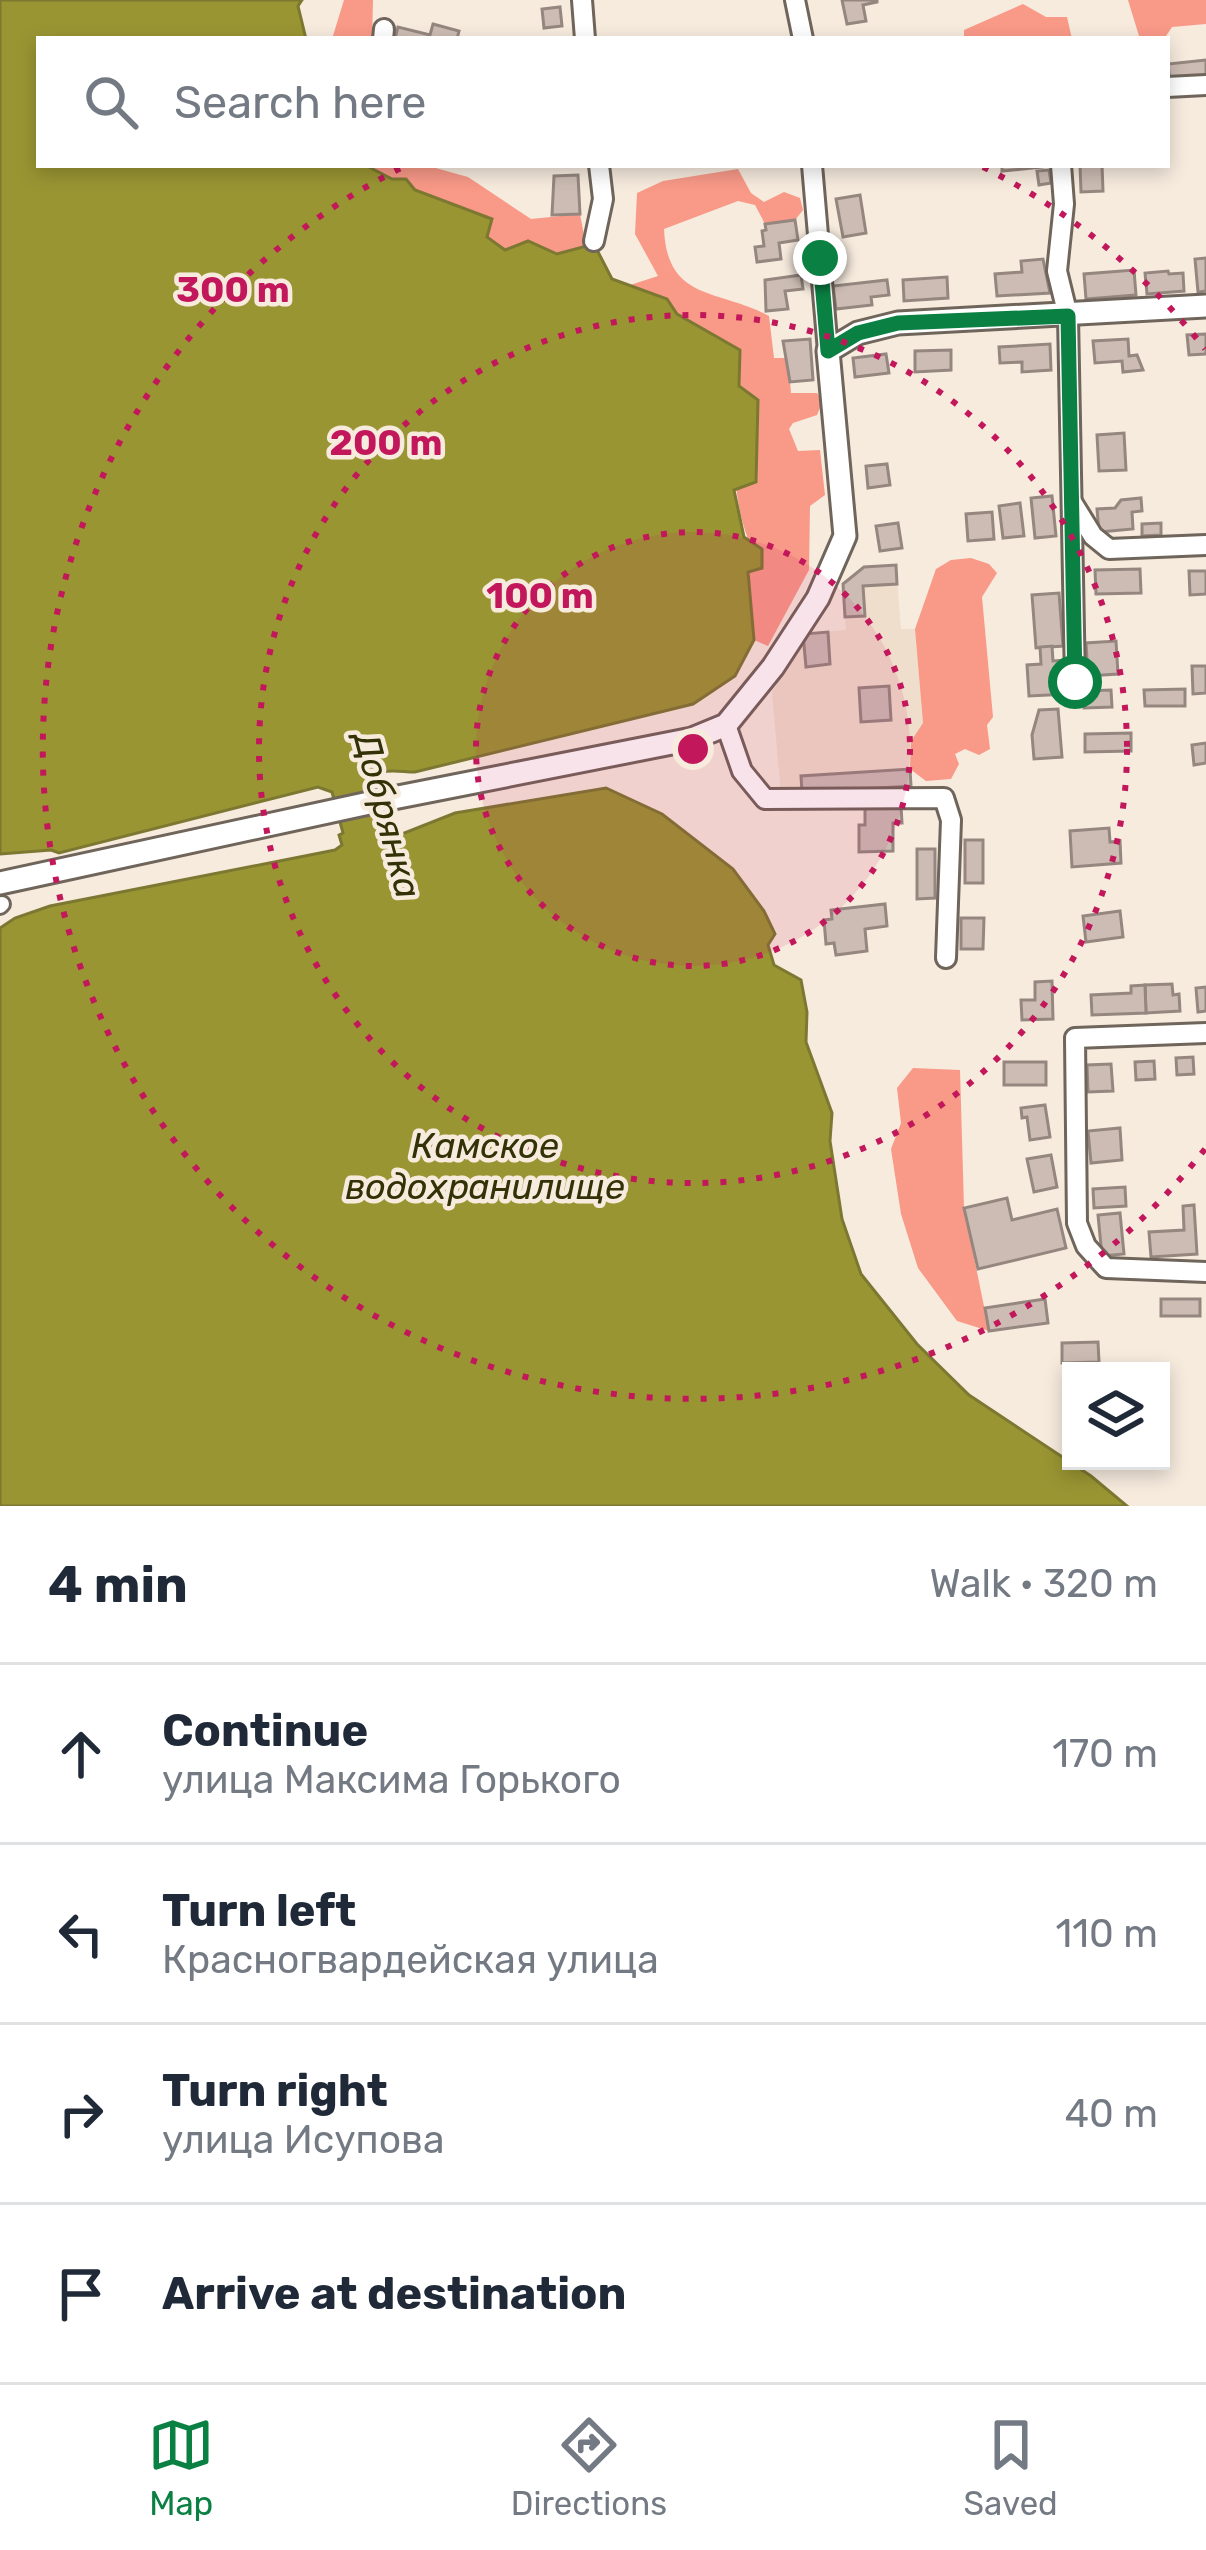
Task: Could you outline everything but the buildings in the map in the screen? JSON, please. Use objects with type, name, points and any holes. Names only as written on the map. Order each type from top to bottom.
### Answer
[{"type":"street","points":[[582,0],[585,36]]},
{"type":"street","points":[[795,0],[802,36]]},
{"type":"street","points":[[1170,87],[1206,85]]},
{"type":"street","points":[[594,241],[603,199],[598,168]]},
{"type":"street","points":[[1,898],[321,814],[692,739],[726,725],[800,628],[845,536],[812,168]]},
{"type":"street","points":[[1061,168],[1064,204],[1057,272],[1068,316],[1075,682]]},
{"type":"street","points":[[828,351],[858,333],[898,323],[1206,306]]},
{"type":"street","points":[[1072,502],[1093,536],[1109,549],[1206,545]]},
{"type":"street","points":[[726,725],[742,771],[765,799],[944,798],[951,820],[946,958]]},
{"type":"street","points":[[1206,1033],[1075,1038],[1077,1223],[1086,1246],[1106,1268],[1206,1272]]},
{"type":"shaded area","points":[[344,0],[373,0],[372,36],[333,36]]},
{"type":"shaded area","points":[[1128,0],[1206,0],[1206,24],[1172,27],[1166,36],[1139,36]]},
{"type":"shaded area","points":[[1023,4],[1046,17],[1067,17],[1071,36],[964,36],[964,30]]},
{"type":"shaded area","points":[[371,168],[436,168],[468,177],[531,219],[580,214],[586,246],[556,254],[528,241],[505,250],[486,237],[491,218],[414,189],[406,180]]},
{"type":"shaded area","points":[[738,169],[751,193],[764,202],[784,192],[800,198],[803,210],[795,220],[765,224],[755,205],[738,201],[664,229],[675,270],[699,290],[769,316],[774,358],[788,358],[791,393],[817,393],[820,399],[817,415],[789,429],[798,451],[820,450],[825,495],[810,506],[809,570],[768,646],[754,640],[748,571],[762,568],[749,542],[736,489],[740,350],[627,286],[658,276],[635,234],[637,193],[663,181]]},
{"type":"shaded area","points":[[971,558],[989,564],[997,573],[982,597],[993,717],[987,725],[990,749],[979,755],[965,749],[955,754],[959,764],[951,779],[926,781],[910,769],[911,741],[923,723],[915,629],[936,569],[951,560]]},
{"type":"shaded area","points":[[896,565],[901,629],[915,629],[923,723],[911,741],[911,786],[781,794],[772,693],[803,634],[846,630],[843,584],[864,567]]},
{"type":"shaded area","points":[[913,1068],[960,1070],[964,1208],[989,1331],[957,1321],[918,1268],[901,1214],[891,1149],[901,1123],[897,1088]]},
{"type":"water","name":"Камское водохранилище","points":[[0,0],[302,0],[298,6],[305,36],[36,36],[36,168],[371,168],[392,179],[406,179],[415,190],[492,219],[487,237],[505,250],[528,241],[557,254],[594,244],[612,279],[667,299],[677,314],[740,350],[739,386],[758,400],[756,482],[734,490],[744,537],[762,549],[762,568],[748,572],[754,640],[735,676],[693,704],[415,772],[381,772],[366,786],[377,826],[397,836],[455,813],[606,788],[662,814],[733,869],[775,934],[768,945],[774,965],[801,980],[806,1042],[832,1113],[830,1141],[842,1219],[861,1274],[917,1344],[969,1395],[1062,1457],[1062,1470],[1082,1470],[1127,1506],[0,1506],[0,928],[50,906],[335,850],[342,845],[339,835],[343,833],[332,792],[318,787],[59,853],[0,854]]},
{"type":"route","points":[[820,258],[828,351],[858,333],[898,323],[1068,316],[1075,682]]},
{"type":"water label","name":"Добрянка","points":[[388,815]]}]
